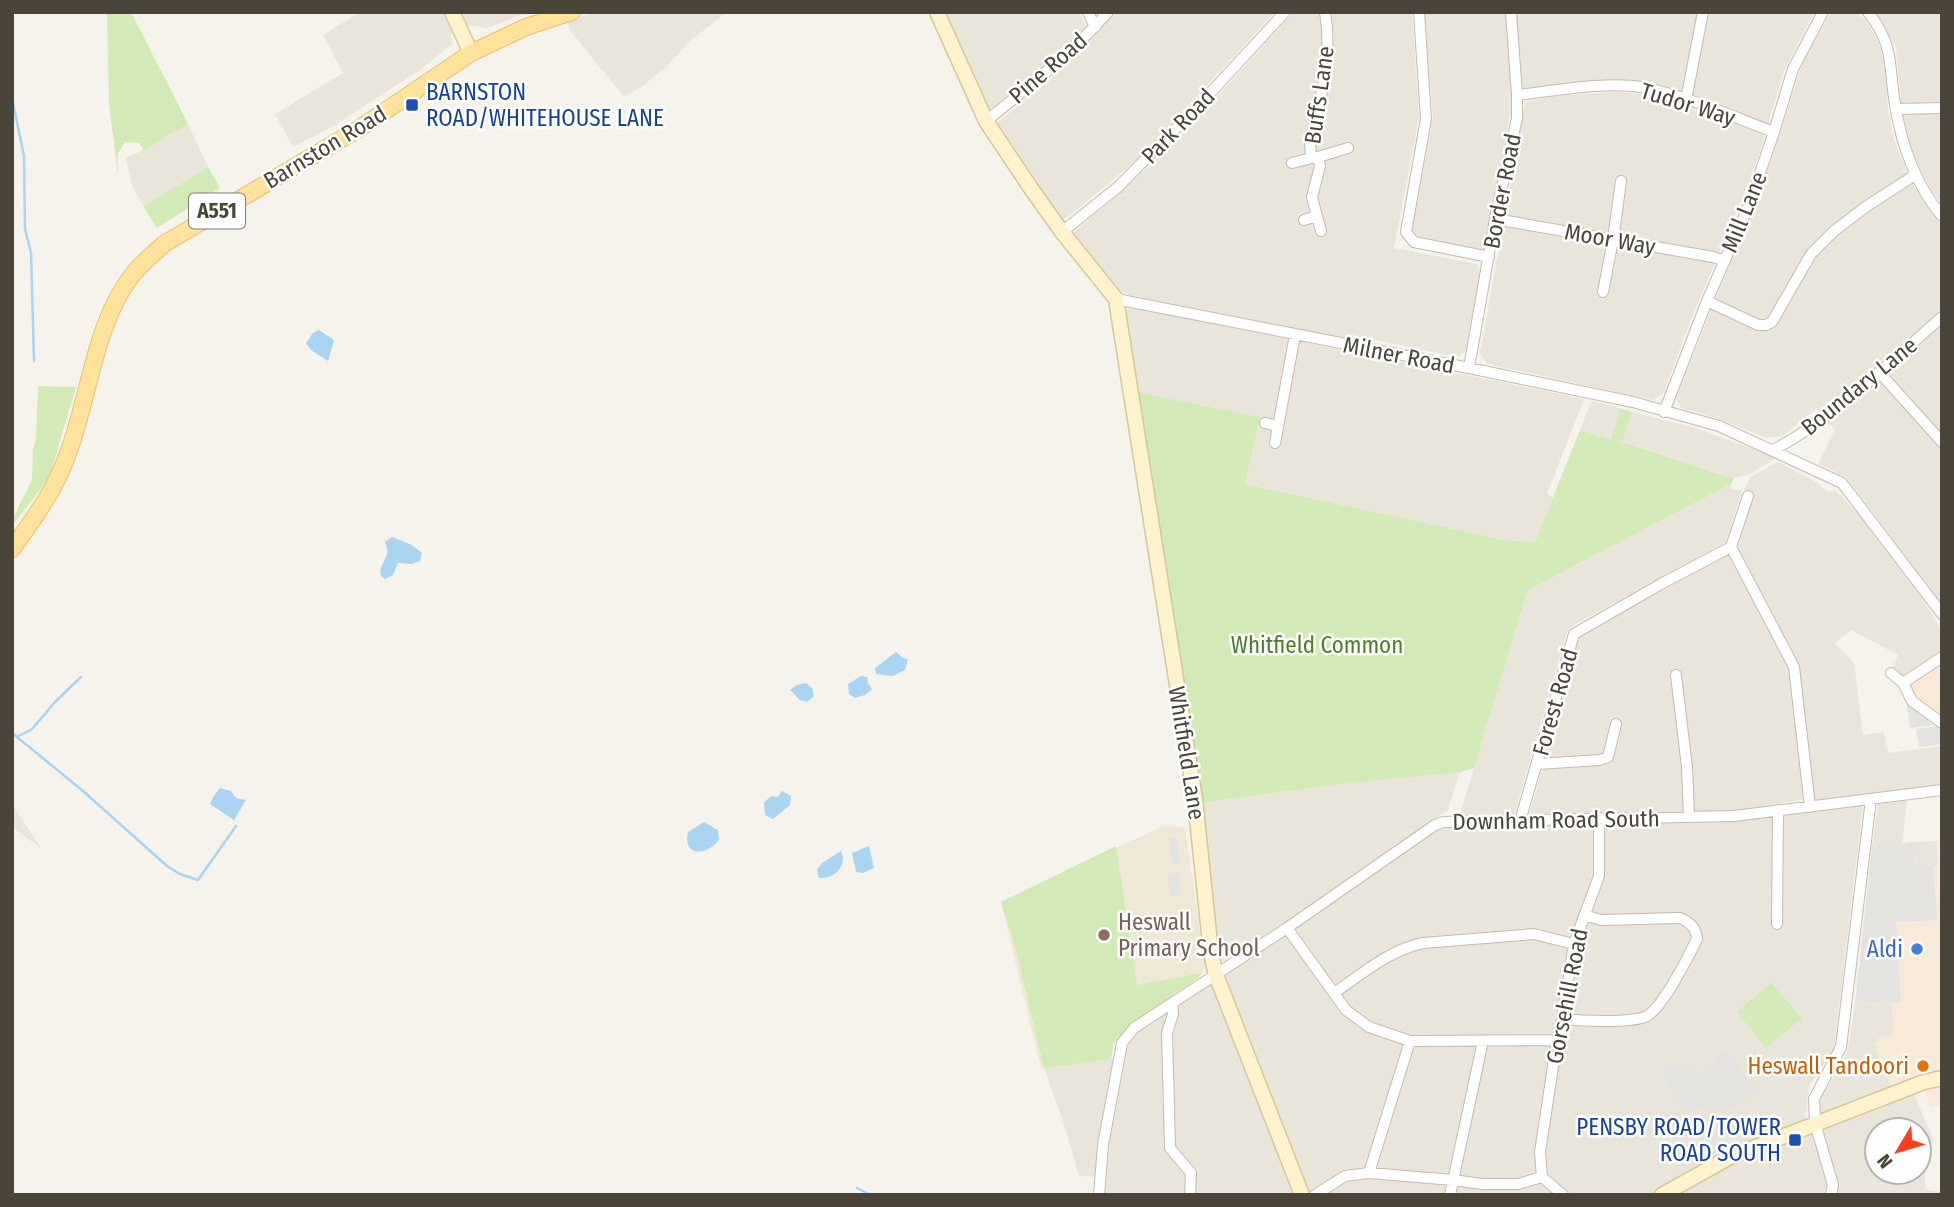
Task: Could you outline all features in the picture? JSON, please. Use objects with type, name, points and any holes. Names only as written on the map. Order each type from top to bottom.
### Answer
[{"type":"main road","name":"Barnston Road","points":[[12,549],[45,501],[67,458],[99,345],[117,300],[133,275],[164,244],[360,128],[471,53],[526,27],[572,12]]},
{"type":"street","points":[[452,12],[471,53]]},
{"type":"street","points":[[937,12],[986,121],[1062,232],[1116,299]]},
{"type":"street","points":[[1088,12],[1095,27]]},
{"type":"street","name":"Pine Road","points":[[986,121],[1044,74],[1108,12]]},
{"type":"street","name":"Park Road","points":[[1062,232],[1118,187],[1285,12]]},
{"type":"street","name":"Buffs Lane","points":[[1292,163],[1314,158],[1310,143],[1328,53],[1325,12]]},
{"type":"street","points":[[1419,12],[1426,119],[1406,232],[1413,242],[1489,257]]},
{"type":"street","name":"Border Road","points":[[1469,368],[1495,219],[1517,118],[1511,12]]},
{"type":"street","points":[[1686,100],[1703,12]]},
{"type":"street","name":"Mill Lane","points":[[1664,412],[1749,205],[1793,69],[1823,12]]},
{"type":"street","points":[[1868,12],[1881,28],[1891,57],[1899,126],[1915,175],[1942,216]]},
{"type":"street","name":"Tudor Way","points":[[1517,95],[1604,86],[1639,87],[1686,100],[1774,132]]},
{"type":"street","points":[[1897,109],[1942,108]]},
{"type":"street","points":[[1321,231],[1312,197],[1320,166],[1314,158],[1348,148]]},
{"type":"street","points":[[1707,302],[1766,326],[1772,322],[1811,254],[1856,214],[1915,175]]},
{"type":"street","points":[[1603,292],[1621,181]]},
{"type":"street","points":[[1304,220],[1317,216]]},
{"type":"street","name":"Moor Way","points":[[1495,219],[1725,261]]},
{"type":"street","name":"Milner Road","points":[[1116,299],[1633,402],[1719,426],[1842,483],[1942,614]]},
{"type":"street","name":"Whitfield Lane","points":[[1116,299],[1195,803],[1211,953],[1216,975],[1302,1195]]},
{"type":"street","name":"Boundary Lane","points":[[1773,450],[1795,438],[1942,317]]},
{"type":"street","points":[[1275,443],[1296,335]]},
{"type":"street","points":[[1878,372],[1942,442]]},
{"type":"street","points":[[1265,423],[1278,426]]},
{"type":"street","points":[[1748,496],[1731,547],[1794,667],[1810,807]]},
{"type":"street","name":"Forest Road","points":[[1520,821],[1574,634],[1731,547]]},
{"type":"street","points":[[1903,683],[1942,657]]},
{"type":"street","points":[[1891,673],[1903,683],[1912,701],[1942,723]]},
{"type":"street","points":[[1676,676],[1687,766],[1689,817]]},
{"type":"street","points":[[1537,764],[1600,760],[1608,757],[1616,724]]},
{"type":"street","name":"Downham Road South","points":[[1099,1195],[1103,1145],[1122,1043],[1134,1028],[1287,928],[1435,825],[1443,822],[1734,816],[1942,790]]},
{"type":"street","points":[[1831,1195],[1833,1185],[1815,1123],[1814,1099],[1841,1047],[1871,799]]},
{"type":"street","points":[[1777,923],[1778,810]]},
{"type":"street","name":"Gorsehill Road","points":[[1542,1177],[1540,1152],[1574,944],[1599,876],[1599,818]]},
{"type":"street","points":[[1562,1019],[1583,1021],[1647,1017],[1660,1006],[1697,939],[1696,930],[1680,918],[1601,920],[1584,915]]},
{"type":"street","points":[[1287,928],[1346,1010],[1369,1027],[1410,1041],[1557,1040]]},
{"type":"street","points":[[1334,993],[1392,954],[1423,943],[1534,934],[1574,944]]},
{"type":"street","points":[[1172,1004],[1173,1014],[1167,1033],[1170,1148],[1191,1173],[1190,1195]]},
{"type":"street","points":[[1369,1173],[1410,1041]]},
{"type":"street","points":[[1450,1195],[1483,1041]]},
{"type":"street","points":[[1662,1195],[1732,1157],[1815,1123],[1942,1077]]},
{"type":"street","points":[[1315,1195],[1345,1176],[1369,1173],[1482,1184],[1518,1184],[1542,1177],[1563,1195]]},
{"type":"shaded area","points":[[360,12],[529,12],[487,28],[470,25],[450,35],[453,43],[420,70],[330,128],[293,147],[275,114],[343,73],[323,35]]},
{"type":"shaded area","points":[[596,12],[727,12],[691,40],[667,66],[644,85],[624,97],[569,29],[568,20]]},
{"type":"shaded area","points":[[944,12],[1079,12],[1086,27],[1041,69],[988,112]]},
{"type":"shaded area","points":[[1117,12],[1275,12],[1141,156],[1062,220],[1005,141],[996,124],[1056,75]]},
{"type":"shaded area","points":[[1294,12],[1412,12],[1419,117],[1394,248],[1477,264],[1480,272],[1466,351],[1458,357],[1347,334],[1345,339],[1129,295],[1117,289],[1072,234],[1176,142]]},
{"type":"shaded area","points":[[1424,12],[1814,12],[1784,71],[1768,124],[1681,92],[1642,82],[1595,80],[1512,94],[1484,252],[1420,239],[1412,230],[1433,118]]},
{"type":"shaded area","points":[[1831,12],[1854,12],[1865,19],[1878,41],[1885,64],[1888,111],[1894,140],[1911,182],[1942,227],[1942,313],[1822,413],[1816,409],[1782,436],[1767,438],[1681,408],[1676,398],[1773,156],[1802,64]]},
{"type":"shaded area","points":[[1873,12],[1942,12],[1942,204],[1932,192],[1916,161],[1904,123],[1896,47],[1879,17]]},
{"type":"shaded area","points":[[1617,92],[1644,94],[1764,133],[1764,141],[1749,182],[1663,394],[1653,400],[1488,364],[1480,354],[1525,102],[1555,96]]},
{"type":"shaded area","points":[[188,124],[208,167],[143,206],[132,185],[126,158]]},
{"type":"shaded area","points":[[1131,307],[1584,399],[1547,494],[1553,497],[1535,542],[1504,540],[1245,484],[1260,417],[1136,392],[1124,317],[1125,311]]},
{"type":"shaded area","points":[[1942,322],[1942,604],[1846,477],[1818,464],[1835,429],[1824,421]]},
{"type":"shaded area","points":[[1591,401],[1620,408],[1611,439],[1580,430]]},
{"type":"shaded area","points":[[1632,412],[1695,428],[1770,455],[1774,459],[1748,475],[1734,478],[1621,442]]},
{"type":"shaded area","points":[[1778,462],[1818,483],[1828,492],[1835,490],[1858,514],[1920,596],[1942,631],[1942,651],[1902,676],[1893,668],[1898,655],[1851,630],[1835,643],[1854,663],[1863,735],[1884,732],[1888,753],[1942,746],[1942,785],[1822,801],[1814,799],[1799,666],[1737,550],[1754,494],[1744,489],[1750,477]]},
{"type":"shaded area","points":[[1731,484],[1730,488],[1742,491],[1726,542],[1574,625],[1567,632],[1514,816],[1459,817],[1528,590]]},
{"type":"shaded area","points":[[1728,555],[1789,669],[1805,799],[1735,812],[1529,816],[1579,635]]},
{"type":"shaded area","points":[[1942,656],[1942,717],[1916,698],[1909,685],[1911,677]]},
{"type":"shaded area","points":[[1907,705],[1911,705],[1933,725],[1910,728]]},
{"type":"shaded area","points":[[1938,726],[1942,729],[1942,744],[1919,747],[1916,729]]},
{"type":"shaded area","points":[[1460,772],[1448,810],[1225,966],[1216,939],[1213,893],[1199,803],[1341,784]]},
{"type":"shaded area","points":[[1907,801],[1902,844],[1872,847],[1878,804]]},
{"type":"shaded area","points":[[12,804],[42,849],[12,827]]},
{"type":"shaded area","points":[[1863,805],[1834,1049],[1809,1086],[1805,1121],[1811,1134],[1914,1094],[1923,1116],[1863,1116],[1863,1186],[1926,1186],[1926,1190],[1942,1192],[1942,1195],[1101,1195],[1102,1177],[1079,1176],[1044,1068],[1121,1057],[1137,1033],[1438,827],[1735,820]]},
{"type":"shaded area","name":"Heswall Primary School","points":[[1163,826],[1185,827],[1205,968],[1198,978],[1130,1024],[1113,1044],[1111,1059],[1041,1069],[1001,902]]},
{"type":"shaded area","points":[[1176,838],[1181,865],[1173,866],[1169,839]]},
{"type":"shaded area","points":[[1937,841],[1938,867],[1915,868],[1913,842]]},
{"type":"shaded area","points":[[1913,842],[1915,867],[1938,867],[1942,931],[1942,1105],[1930,1108],[1921,1077],[1892,1088],[1874,1044],[1880,1037],[1894,1035],[1892,1003],[1855,1004],[1872,847]]},
{"type":"shaded area","points":[[1913,842],[1915,867],[1933,867],[1937,920],[1896,922],[1901,1002],[1855,1004],[1872,847]]},
{"type":"shaded area","points":[[1179,871],[1181,895],[1170,897],[1167,874]]},
{"type":"shaded area","points":[[1892,1003],[1894,1036],[1874,1044],[1892,1088],[1824,1116],[1819,1113],[1822,1095],[1839,1070],[1848,1049],[1855,1004]]},
{"type":"shaded area","points":[[1724,1048],[1756,1089],[1723,1113],[1711,1104],[1689,1112],[1683,1108],[1664,1076],[1674,1064],[1704,1076]]},
{"type":"green space","points":[[107,12],[131,12],[188,124],[144,150],[139,143],[125,142],[118,154],[118,175],[109,104]]},
{"type":"green space","points":[[208,167],[220,188],[157,228],[143,206]]},
{"type":"green space","points":[[38,386],[76,387],[51,472],[14,523],[13,518],[32,480]]},
{"type":"green space","name":"Whitfield Common","points":[[1136,392],[1260,417],[1245,484],[1504,540],[1535,542],[1580,430],[1611,439],[1620,408],[1632,412],[1622,442],[1734,478],[1731,484],[1528,590],[1474,768],[1460,772],[1341,784],[1199,803]]},
{"type":"green space","name":"Heswall Primary School","points":[[1116,846],[1137,985],[1202,973],[1130,1024],[1113,1044],[1111,1059],[1044,1068],[1016,950],[1001,902]]},
{"type":"green space","points":[[1771,983],[1802,1018],[1766,1048],[1737,1012]]},
{"type":"water","points":[[319,330],[334,340],[328,361],[311,350],[306,343],[313,333]]},
{"type":"water","points":[[392,537],[412,545],[422,553],[420,561],[411,564],[398,563],[393,575],[385,579],[380,570],[388,552],[385,542]]},
{"type":"water","points":[[896,652],[908,659],[905,670],[893,676],[876,674],[875,668]]},
{"type":"water","points":[[861,676],[867,677],[872,689],[855,698],[849,694],[848,684]]},
{"type":"water","points":[[806,683],[812,688],[814,696],[807,702],[800,700],[790,690],[796,685]]},
{"type":"water","points":[[220,788],[231,791],[236,798],[246,800],[234,820],[210,804]]},
{"type":"water","points":[[782,791],[791,796],[790,805],[773,819],[765,815],[764,802],[772,796],[778,797]]},
{"type":"water","points":[[704,822],[718,830],[719,840],[709,849],[692,850],[687,840],[688,832]]},
{"type":"water","points":[[869,846],[874,868],[863,873],[856,872],[852,853]]},
{"type":"water","points":[[841,851],[843,862],[838,870],[830,876],[819,878],[817,870],[822,863]]},
{"type":"waterway","points":[[12,98],[24,156],[25,229],[31,253],[34,361]]},
{"type":"waterway","points":[[12,733],[17,737],[32,729],[81,677]]},
{"type":"waterway","points":[[17,737],[167,866],[180,874],[198,880],[236,826]]},
{"type":"waterway","points":[[857,1188],[871,1195]]},
{"type":"place","name":"BARNSTON ROAD/WHITEHOUSE LANE","points":[[412,105]]},
{"type":"place","name":"Heswall Primary School","points":[[1104,935]]},
{"type":"place","name":"Aldi","points":[[1917,949]]},
{"type":"place","name":"Heswall Tandoori","points":[[1923,1066]]},
{"type":"place","name":"PENSBY ROAD/TOWER ROAD SOUTH","points":[[1795,1140]]}]
